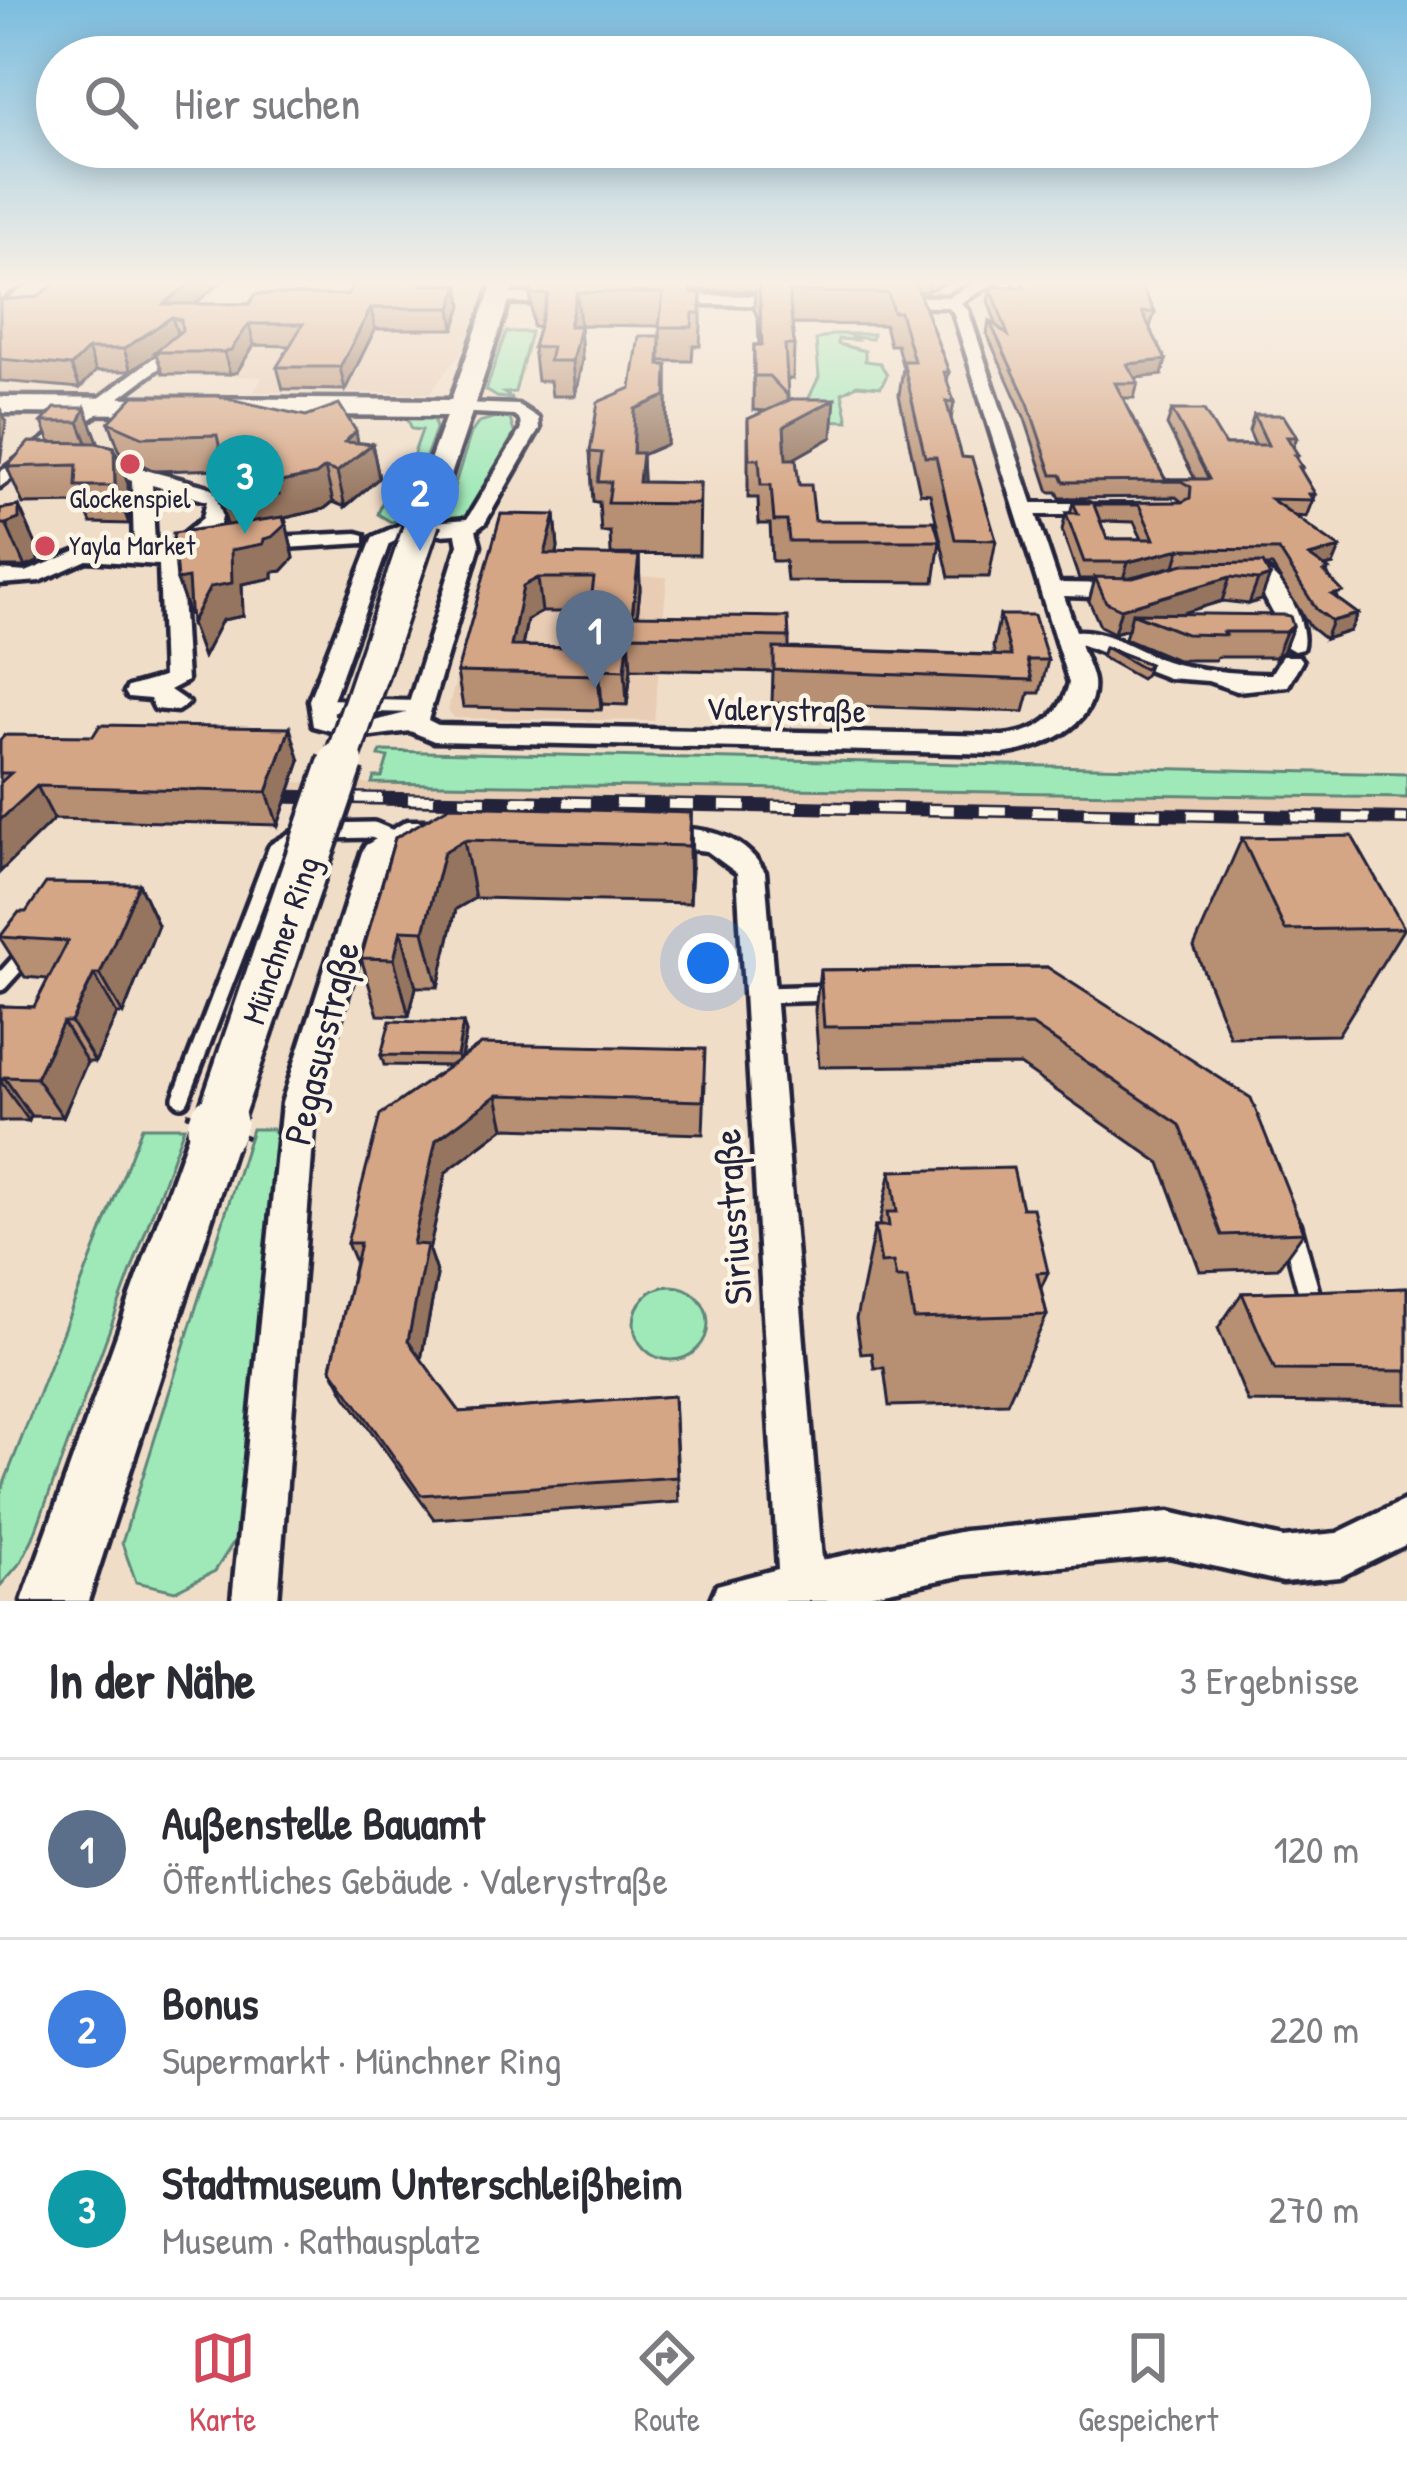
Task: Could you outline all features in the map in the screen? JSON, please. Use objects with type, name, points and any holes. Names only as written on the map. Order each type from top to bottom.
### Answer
[{"type":"main road","name":"Münchner Ring","points":[[55,1601],[198,1113],[423,520],[479,355]]},
{"type":"main road","points":[[0,405],[114,413],[460,408]]},
{"type":"street","points":[[0,481],[114,413],[169,355]]},
{"type":"street","name":"Valerystraße","points":[[416,714],[434,733],[1024,744],[1056,728],[1078,705],[1081,683],[975,355]]},
{"type":"street","points":[[460,408],[518,410],[531,423],[481,515],[465,528],[385,535],[319,705],[322,720],[337,726],[396,729],[416,714],[469,545],[465,528]]},
{"type":"street","points":[[114,413],[136,416]]},
{"type":"street","points":[[109,464],[118,473],[150,474],[214,513]]},
{"type":"street","points":[[19,468],[49,469]]},
{"type":"street","points":[[145,552],[143,506],[150,474]]},
{"type":"street","points":[[143,506],[214,513]]},
{"type":"street","points":[[6,585],[66,565],[76,573],[145,552],[172,552],[214,513]]},
{"type":"street","points":[[242,546],[358,539]]},
{"type":"street","points":[[172,552],[171,589],[187,647],[175,681],[137,692],[158,690],[164,703],[177,703]]},
{"type":"street","points":[[1066,638],[1088,638],[1168,671],[1211,674],[1237,683],[1280,682],[1292,652],[1294,630],[1264,576],[1221,576]]},
{"type":"street","points":[[1051,589],[1142,587]]},
{"type":"street","points":[[392,838],[407,831],[468,832]]},
{"type":"street","name":"Siriusstraße","points":[[628,836],[697,838],[732,849],[751,872],[802,1587]]},
{"type":"street","name":"Pegasusstraße","points":[[255,1601],[299,1103],[367,874],[376,852],[392,838]]},
{"type":"street","points":[[733,1601],[964,1553],[1169,1534],[1283,1560],[1340,1555],[1407,1521]]},
{"type":"lane","points":[[1025,509],[1100,508]]},
{"type":"lane","points":[[198,1113],[276,850],[306,832],[373,830],[392,838]]},
{"type":"lane","points":[[0,983],[43,934]]},
{"type":"lane","points":[[762,995],[852,992]]},
{"type":"lane","points":[[1281,1200],[1310,1297]]},
{"type":"shaded area","points":[[179,355],[459,355],[430,393],[254,392],[262,377],[161,374]]},
{"type":"shaded area","points":[[483,574],[667,577],[654,721],[454,718],[448,710]]},
{"type":"shaded area","points":[[275,782],[1407,798],[1407,827],[374,806],[266,799]]},
{"type":"green space","points":[[498,355],[525,355],[515,392],[504,393],[513,399],[486,390]]},
{"type":"green space","points":[[817,355],[865,355],[865,361],[880,363],[887,375],[881,387],[857,385],[842,393],[848,421],[806,420],[805,406],[819,377]]},
{"type":"green space","points":[[415,415],[434,419],[436,429],[403,519],[391,522],[378,514],[395,467],[411,462],[422,430],[412,429],[408,420]]},
{"type":"green space","points":[[510,419],[515,435],[469,515],[443,522],[471,433],[479,422]]},
{"type":"green space","points":[[381,751],[1407,774],[1407,798],[372,783],[374,777],[382,777],[388,757],[379,756]]},
{"type":"green space","points":[[142,1127],[184,1127],[33,1538],[21,1562],[0,1586],[0,1494]]},
{"type":"green space","points":[[252,1129],[272,1129],[277,1138],[240,1532],[215,1571],[175,1591],[136,1582],[122,1543]]},
{"type":"green space","points":[[671,1286],[697,1297],[708,1323],[697,1349],[671,1360],[645,1349],[634,1323],[645,1297]]},
{"type":"building","points":[[0,355],[82,355],[71,366],[0,359]]},
{"type":"building","points":[[284,355],[346,355],[340,367],[277,367]]},
{"type":"building","points":[[550,355],[573,355],[572,361],[549,361]]},
{"type":"building","points":[[636,355],[659,355],[659,365],[667,365],[666,396],[635,409],[633,453],[642,453],[639,482],[700,483],[699,504],[608,503],[611,482],[598,482],[602,453],[590,452],[598,402],[631,388]]},
{"type":"building","points":[[754,355],[786,355],[788,396],[769,376],[754,376]]},
{"type":"building","points":[[912,355],[942,355],[954,402],[946,401],[962,457],[972,458],[996,540],[955,539],[936,457],[925,457],[903,361],[914,361]]},
{"type":"building","points":[[1005,355],[1163,355],[1166,360],[1127,364],[1138,383],[1115,383],[1165,479],[1209,479],[1172,410],[1204,410],[1225,445],[1268,445],[1254,415],[1283,415],[1297,437],[1287,437],[1298,455],[1294,455],[1315,494],[1309,494],[1313,500],[1271,499],[1340,548],[1309,556],[1329,570],[1324,572],[1343,592],[1332,595],[1358,614],[1332,621],[1317,610],[1279,550],[1180,549],[1128,562],[1084,562],[1066,513],[1078,513],[1073,503],[1182,502],[1190,498],[1191,487],[1181,481],[1064,482],[1061,475],[1052,475],[1028,403]],"holes":[[[1094,505],[1139,505],[1154,539],[1107,539]]]},
{"type":"building","points":[[134,396],[216,396],[306,416],[339,404],[356,431],[345,442],[372,444],[337,472],[325,468],[316,475],[276,483],[279,495],[220,502],[225,491],[216,491],[238,453],[220,449],[217,435],[143,437],[109,422]]},
{"type":"building","points":[[792,399],[835,399],[784,426],[786,459],[796,459],[799,485],[811,485],[815,521],[934,521],[940,541],[789,541],[787,521],[774,521],[771,485],[761,485],[759,459],[749,459],[748,419]]},
{"type":"building","points":[[55,408],[85,408],[79,422],[42,422]]},
{"type":"building","points":[[29,442],[114,447],[115,486],[76,486],[77,465],[7,467]]},
{"type":"building","points":[[19,506],[19,519],[0,524],[0,509]]},
{"type":"building","points":[[501,514],[555,515],[545,554],[639,556],[632,615],[788,617],[789,637],[629,635],[625,670],[599,669],[598,675],[457,672]],"holes":[[[538,578],[594,578],[586,639],[570,647],[511,646],[523,586]]]},
{"type":"building","points":[[283,517],[285,525],[263,544],[231,550],[232,583],[210,587],[191,623],[188,578],[177,580],[173,533]]},
{"type":"building","points":[[1263,563],[1270,576],[1258,580],[1230,577],[1121,609],[1106,602],[1095,577],[1133,578],[1184,564]]},
{"type":"building","points":[[1132,613],[1284,615],[1290,616],[1293,626],[1286,632],[1186,634]]},
{"type":"building","points":[[1000,615],[1034,615],[1048,660],[1027,660],[1032,680],[774,670],[774,648],[1011,656]]},
{"type":"building","points":[[1105,647],[1149,664],[1144,669]]},
{"type":"building","points":[[100,725],[290,728],[267,792],[37,786],[0,820],[0,783],[11,773],[0,773],[4,735],[93,736]]},
{"type":"building","points":[[450,806],[691,813],[689,846],[464,840],[444,852],[424,931],[401,930],[394,959],[361,958],[395,838]]},
{"type":"building","points":[[1352,836],[1404,928],[1285,930],[1242,838]]},
{"type":"building","points":[[46,883],[139,884],[100,974],[94,974],[71,1022],[63,1022],[36,1078],[4,1077],[0,1082],[0,1006],[34,1007],[68,941],[0,937]]},
{"type":"building","points":[[1047,967],[1251,1098],[1304,1232],[1222,1235],[1180,1125],[1032,1025],[824,1027],[820,970]]},
{"type":"building","points":[[390,1021],[463,1023],[457,1056],[381,1055]]},
{"type":"building","points":[[481,1044],[705,1049],[703,1101],[497,1095],[436,1140],[413,1244],[427,1245],[408,1341],[460,1412],[674,1396],[677,1477],[421,1495],[331,1368],[360,1243],[347,1243],[380,1115]]},
{"type":"building","points":[[1013,1168],[1022,1208],[1033,1208],[1048,1272],[1037,1273],[1047,1315],[914,1319],[907,1278],[896,1278],[893,1262],[881,1263],[875,1226],[889,1226],[887,1212],[897,1212],[891,1171]]},
{"type":"building","points":[[1407,1288],[1407,1371],[1275,1370],[1242,1293]]},
{"type":"railway","points":[[252,796],[1407,819]]},
{"type":"place","name":"Glockenspiel","points":[[130,464]]},
{"type":"place","name":"Stadtmuseum Unterschleißheim","points":[[245,534]]},
{"type":"place","name":"Yayla Market","points":[[45,546]]},
{"type":"place","name":"Bonus","points":[[420,551]]},
{"type":"place","name":"Außenstelle Bauamt","points":[[595,689]]}]
